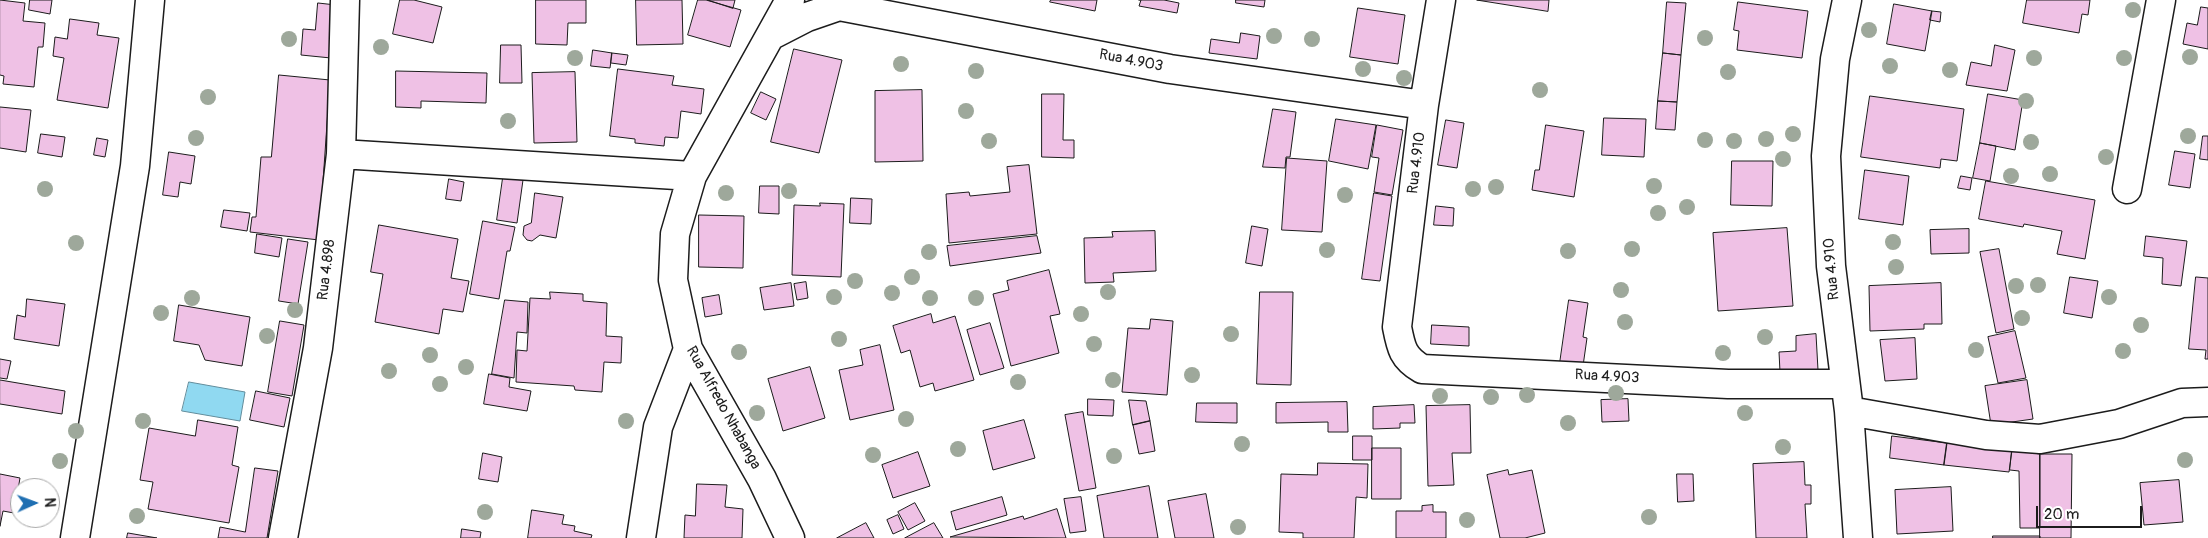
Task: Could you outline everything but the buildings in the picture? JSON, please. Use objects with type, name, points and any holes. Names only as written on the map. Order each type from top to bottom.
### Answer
[{"type":"street","points":[[75,538],[135,166],[150,0]]},
{"type":"street","name":"Rua 4.898","points":[[283,538],[318,348],[340,154],[344,0]]},
{"type":"street","name":"Rua Alfredo Nhabanga","points":[[790,0],[692,176],[675,234],[672,280],[688,349],[762,479],[790,538]]},
{"type":"street","name":"Rua 4.910","points":[[1397,327],[1424,105],[1440,0]]},
{"type":"street","name":"Rua 4.910","points":[[1847,0],[1835,59],[1826,156],[1830,266],[1848,411],[1858,538]]},
{"type":"street","points":[[2127,189],[2161,0]]},
{"type":"street","points":[[770,36],[838,3]]},
{"type":"street","name":"Rua 4.903","points":[[838,3],[1170,68],[1424,105]]},
{"type":"street","points":[[340,154],[692,176]]},
{"type":"street","name":"Rua 4.903","points":[[1397,327],[1400,346],[1409,362],[1422,369],[1728,384],[1844,384]]},
{"type":"street","points":[[640,538],[658,427],[688,349]]},
{"type":"street","points":[[1848,411],[1986,435],[2040,439],[2120,424],[2182,404],[2208,402]]},
{"type":"water","points":[[189,382],[245,392],[240,421],[182,411]]}]
